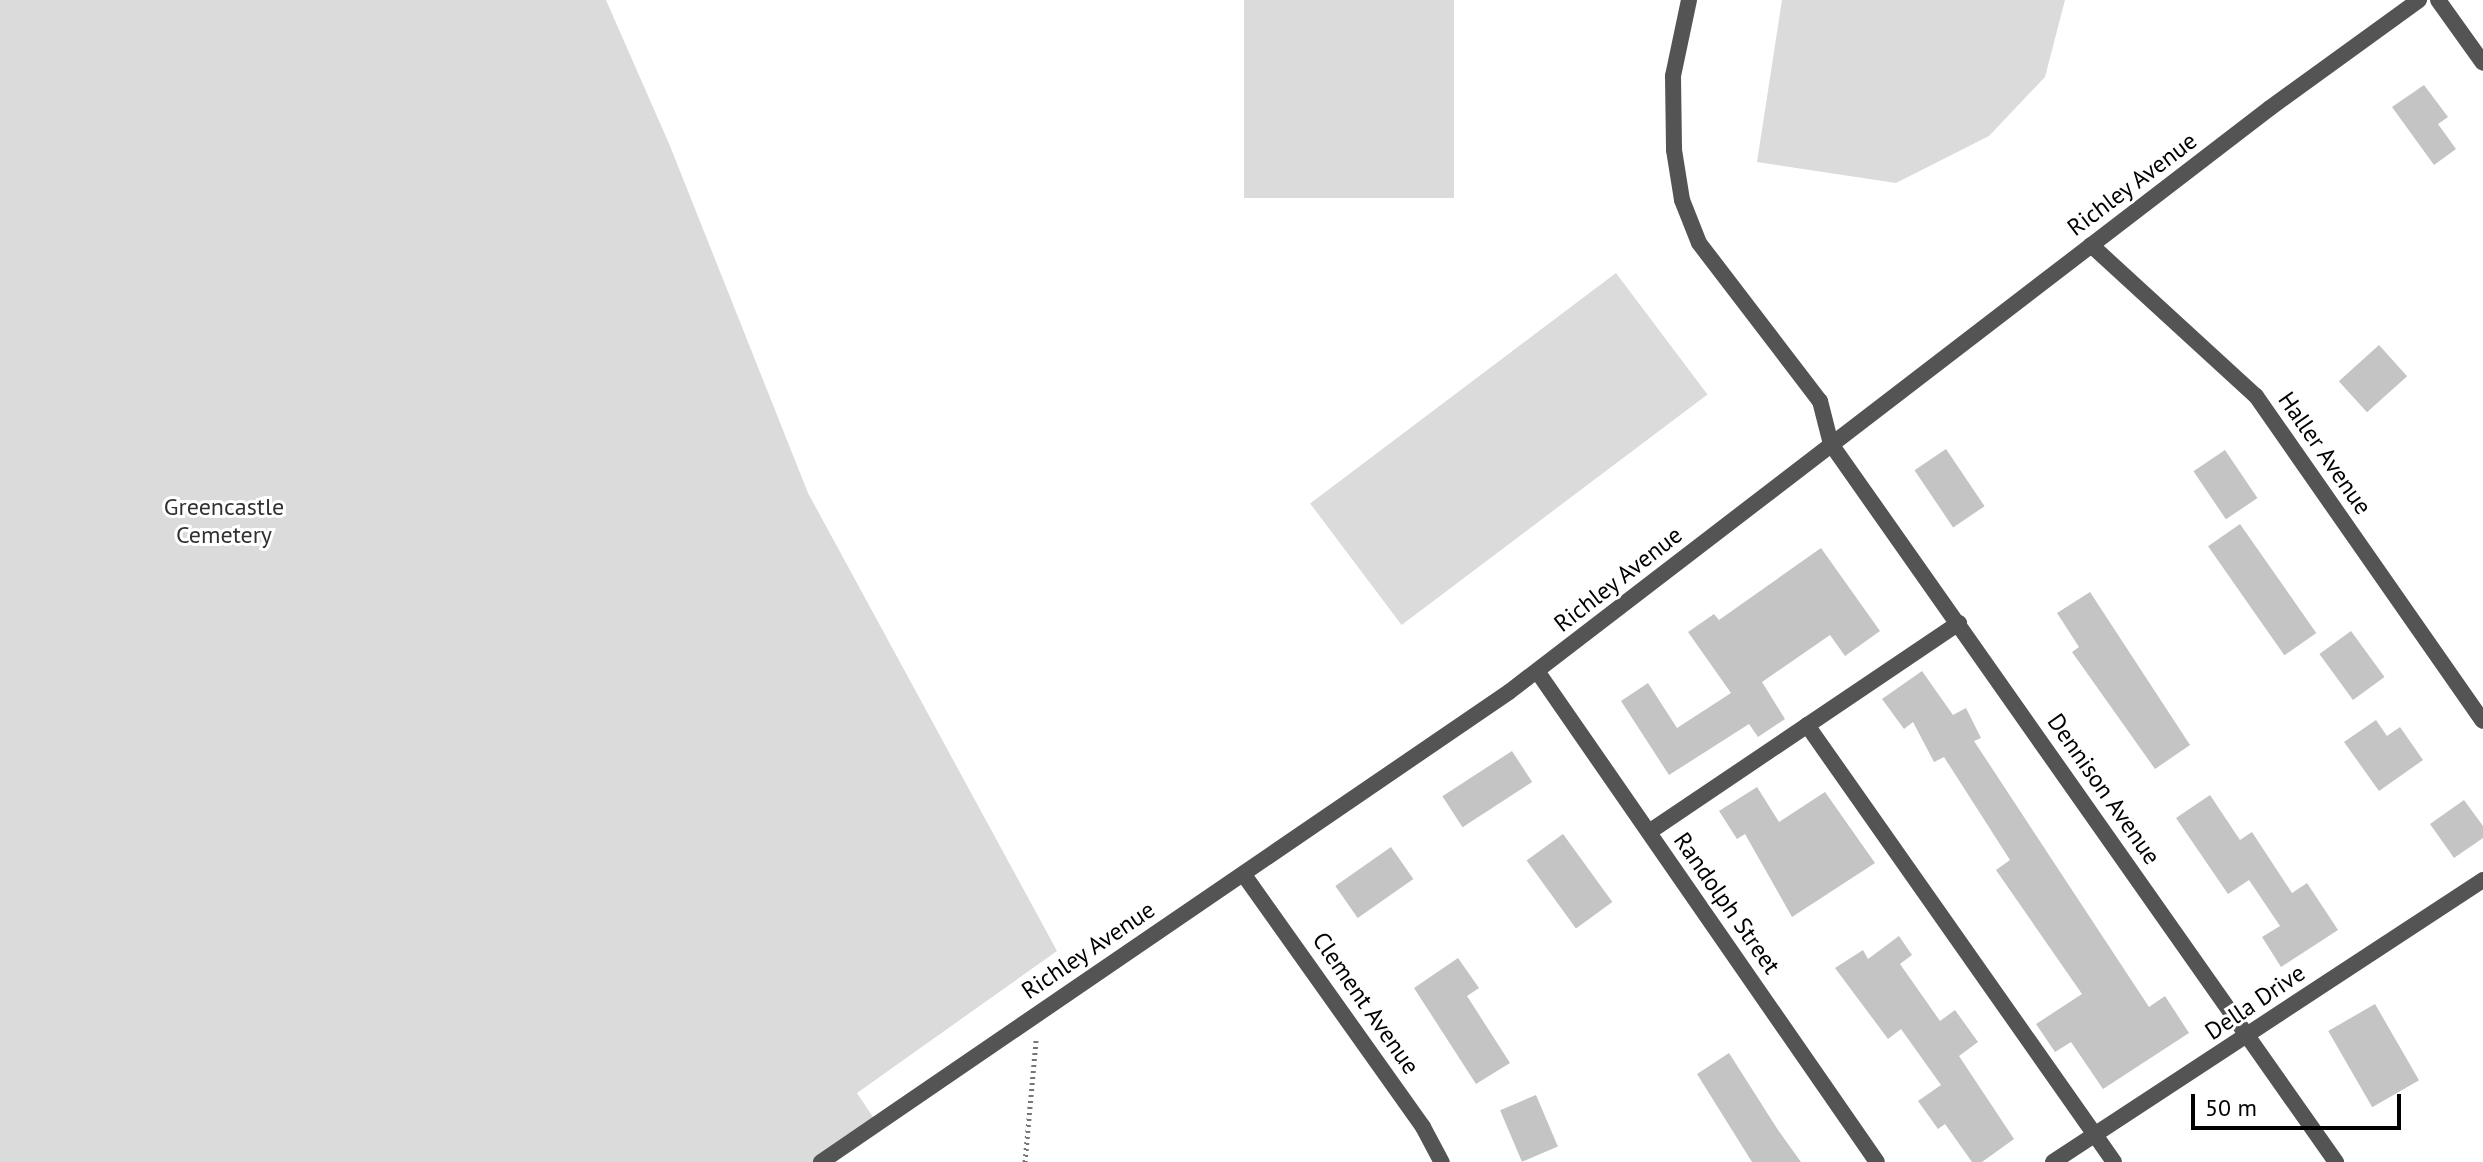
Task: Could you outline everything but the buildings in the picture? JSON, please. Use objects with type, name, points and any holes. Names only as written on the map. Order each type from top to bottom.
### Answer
[{"type":"street","points":[[1689,0],[1673,76],[1674,150],[1682,200],[1699,243],[1820,401],[1831,444]]},
{"type":"street","name":"Richley Avenue","points":[[821,1162],[1244,875],[1537,671],[2091,245],[2419,0]]},
{"type":"street","points":[[2438,0],[2483,63]]},
{"type":"street","name":"Haller Avenue","points":[[2091,245],[2256,396],[2483,721]]},
{"type":"street","name":"Dennison Avenue","points":[[1831,444],[2336,1162]]},
{"type":"street","points":[[1649,832],[1959,623]]},
{"type":"street","name":"Randolph Street","points":[[1537,671],[1877,1162]]},
{"type":"street","points":[[1807,725],[2114,1162]]},
{"type":"street","name":"Clement Avenue","points":[[1244,875],[1423,1127],[1442,1162]]},
{"type":"street","name":"Della Drive","points":[[2053,1162],[2483,880]]},
{"type":"path","points":[[1025,1162],[1038,1012]]},
{"type":"green space","name":"Greencastle Cemetery","points":[[0,0],[606,0],[670,146],[808,493],[1057,951],[857,1093],[877,1123],[821,1162],[0,1162]]},
{"type":"green space","points":[[1244,0],[1454,0],[1454,198],[1244,198]]},
{"type":"green space","points":[[1782,0],[2065,0],[2045,77],[1989,136],[1896,183],[1757,162]]},
{"type":"green space","points":[[1616,273],[1707,394],[1402,625],[1310,503]]}]
